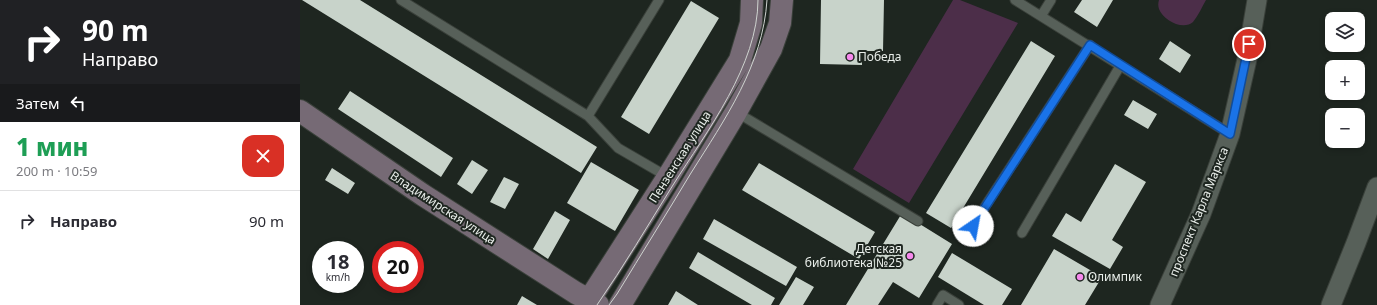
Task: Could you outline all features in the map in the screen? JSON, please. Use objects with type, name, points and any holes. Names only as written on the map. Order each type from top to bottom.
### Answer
[{"type":"main road","name":"Пензенская улица","points":[[591,303],[740,60],[751,23],[752,0]]},
{"type":"main road","name":"Пензенская улица","points":[[620,305],[736,112],[771,49],[780,23],[782,0]]},
{"type":"main road","name":"Владимирская улица","points":[[300,111],[423,195],[591,303]]},
{"type":"street","name":"проспект Карла Маркса","points":[[1160,305],[1201,214],[1230,134],[1247,59],[1256,0]]},
{"type":"street","points":[[1331,305],[1377,187]]},
{"type":"lane","points":[[402,0],[588,116],[618,148],[668,177]]},
{"type":"lane","points":[[588,116],[659,0]]},
{"type":"lane","points":[[1015,0],[1090,45],[1120,66],[1230,134]]},
{"type":"lane","points":[[1041,16],[1051,0]]},
{"type":"lane","points":[[973,226],[1090,45]]},
{"type":"lane","points":[[1022,233],[1120,66]]},
{"type":"lane","points":[[736,112],[918,221]]},
{"type":"lane","points":[[937,305],[943,295],[959,305]]},
{"type":"shaded area","points":[[953,0],[960,0],[1018,23],[909,203],[853,169]]},
{"type":"shaded area","points":[[1159,0],[1206,0],[1193,22],[1179,25],[1169,20],[1161,13],[1158,4]]},
{"type":"building","points":[[302,0],[360,0],[597,147],[581,173]]},
{"type":"building","points":[[821,0],[884,0],[883,51],[862,51],[862,65],[820,64]]},
{"type":"building","points":[[1082,0],[1113,0],[1097,27],[1074,12]]},
{"type":"building","points":[[691,1],[719,18],[649,134],[621,117]]},
{"type":"building","points":[[1031,41],[1055,56],[951,228],[926,213]]},
{"type":"building","points":[[1170,41],[1191,55],[1180,73],[1159,59]]},
{"type":"building","points":[[350,91],[453,158],[441,177],[338,109]]},
{"type":"building","points":[[1133,100],[1157,114],[1148,129],[1124,115]]},
{"type":"building","points":[[472,160],[488,170],[472,194],[457,184]]},
{"type":"building","points":[[591,162],[639,190],[615,231],[567,203]]},
{"type":"building","points":[[759,163],[875,232],[859,259],[742,190]]},
{"type":"building","points":[[1115,164],[1146,182],[1112,240],[1123,247],[1110,269],[1052,236],[1066,213],[1081,222]]},
{"type":"building","points":[[332,168],[355,183],[348,194],[325,180]]},
{"type":"building","points":[[504,177],[519,184],[505,209],[490,202]]},
{"type":"building","points":[[555,211],[570,220],[548,259],[533,249]]},
{"type":"building","name":"Детская библиотека №25","points":[[902,213],[952,244],[919,298],[893,282],[878,305],[846,305]]},
{"type":"building","points":[[714,219],[797,267],[786,286],[703,239]]},
{"type":"building","points":[[1054,249],[1102,277],[1085,305],[1021,305]]},
{"type":"building","points":[[698,252],[775,298],[771,305],[752,305],[689,268]]},
{"type":"building","points":[[952,253],[1012,289],[1002,305],[984,305],[938,277]]},
{"type":"building","points":[[796,277],[814,287],[803,305],[779,305]]},
{"type":"building","points":[[676,291],[698,305],[668,305]]},
{"type":"building","points":[[522,296],[537,305],[517,305]]},
{"type":"tram line","points":[[597,305],[715,120],[728,97],[750,49],[756,24],[758,0]]},
{"type":"tram line","points":[[609,305],[717,132],[740,91],[758,47],[764,24],[767,0]]},
{"type":"place","name":"Победа","points":[[850,57]]},
{"type":"place","name":"Детская библиотека №25","points":[[910,256]]},
{"type":"place","name":"Олимпик","points":[[1080,277]]},
{"type":"route","points":[[973,226],[1090,45],[1120,66],[1230,134],[1249,44]]}]
